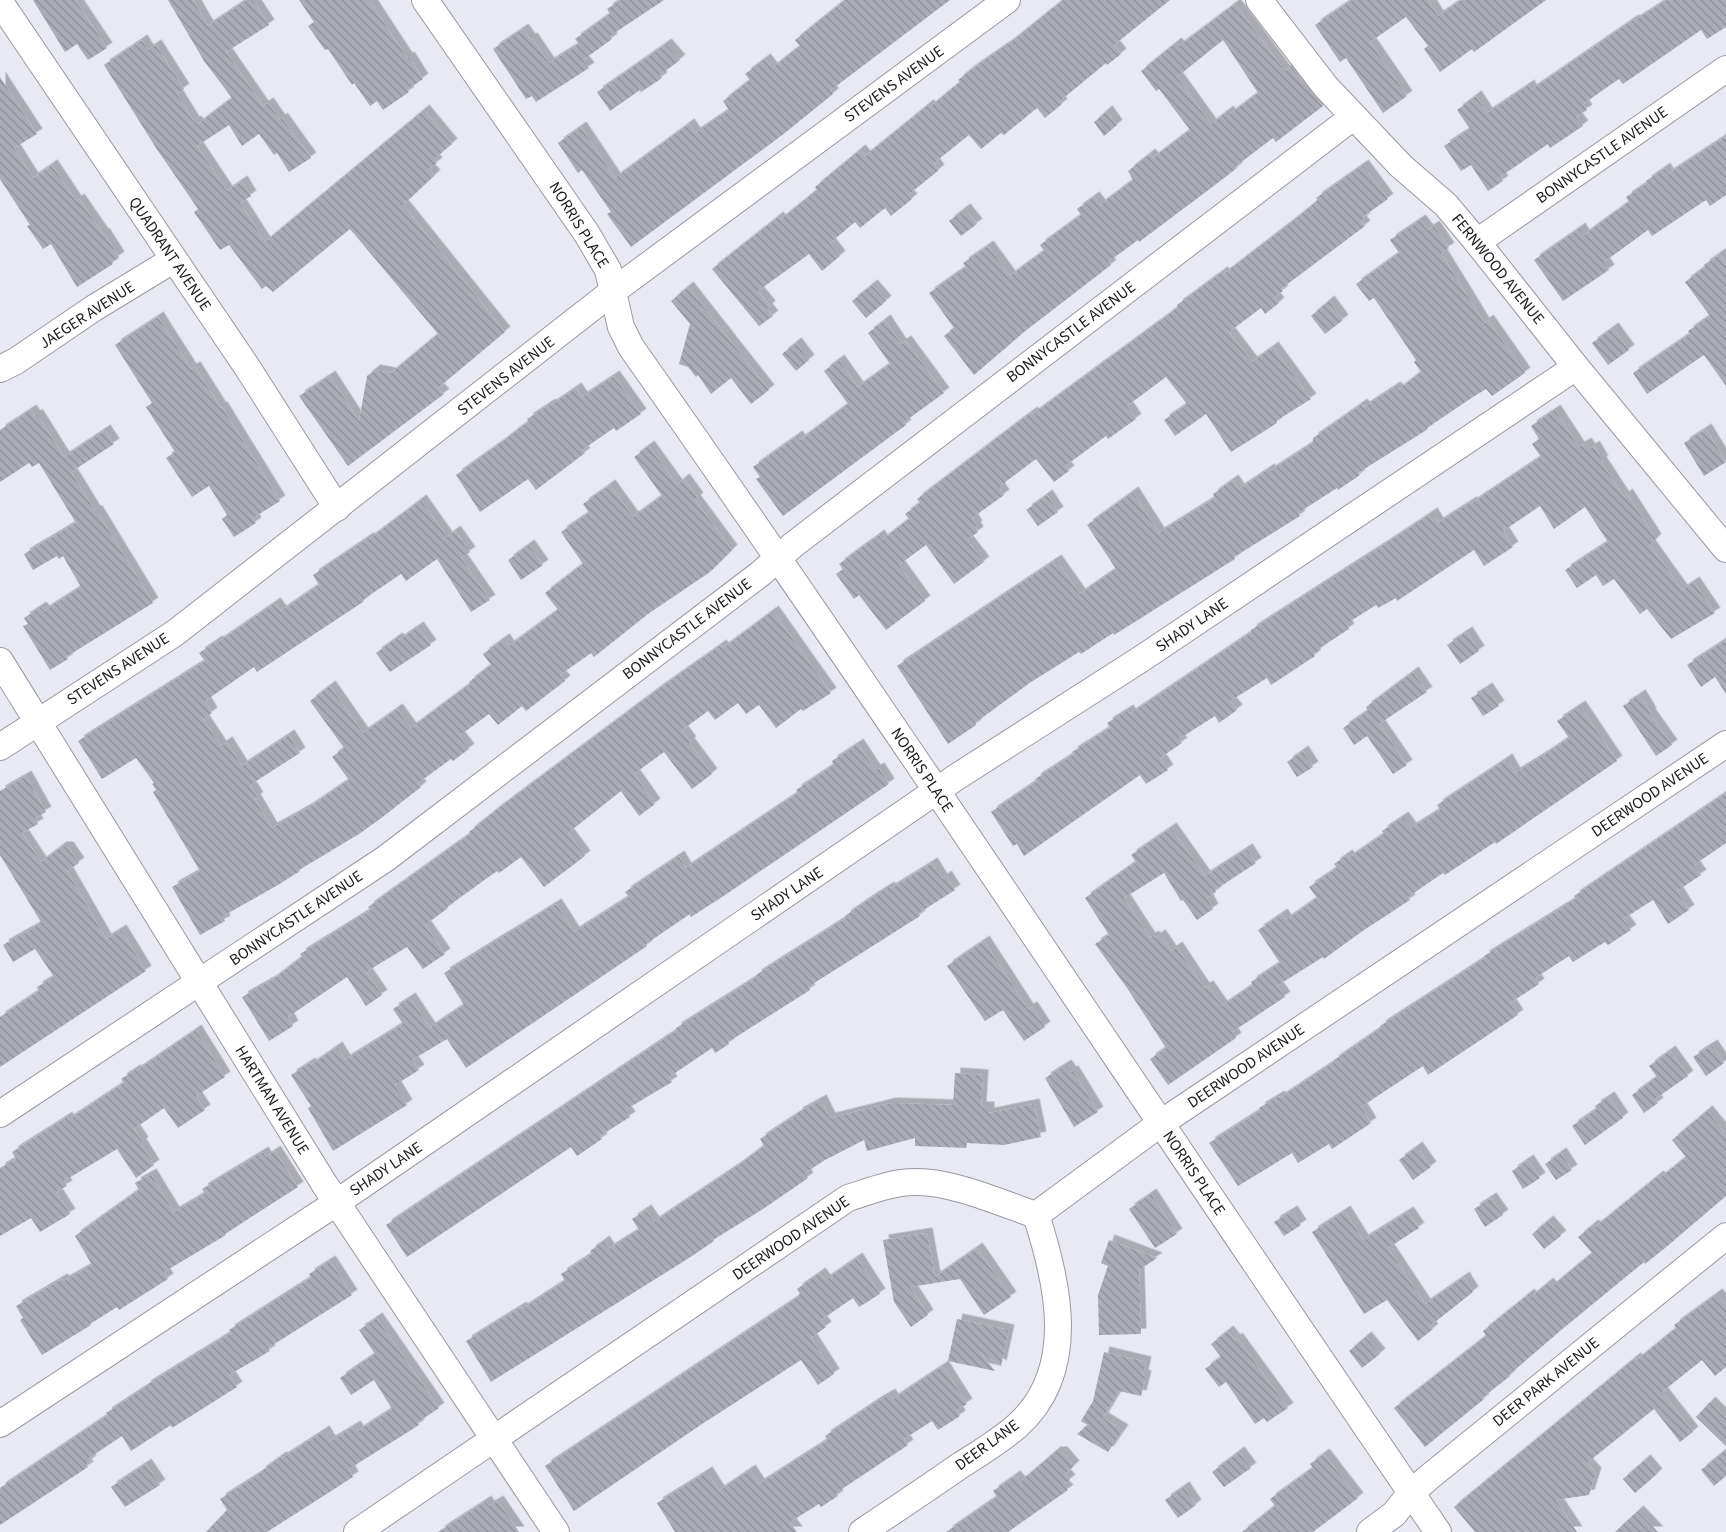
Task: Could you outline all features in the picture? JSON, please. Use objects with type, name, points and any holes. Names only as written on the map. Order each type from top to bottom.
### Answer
[{"type":"street","name":"NORRIS PLACE","points":[[425,0],[587,234],[608,270],[621,327],[631,347],[778,558],[1438,1532]]},
{"type":"street","name":"STEVENS AVENUE","points":[[0,747],[175,633],[612,292],[1007,0]]},
{"type":"street","name":"FERNWOOD AVENUE","points":[[1259,0],[1326,87],[1401,166],[1446,205],[1576,367],[1715,519],[1726,549]]},
{"type":"street","name":"QUADRANT AVENUE","points":[[0,2],[247,367],[337,508]]},
{"type":"street","name":"BONNYCASTLE AVENUE","points":[[1477,242],[1726,69]]},
{"type":"street","name":"BONNYCASTLE AVENUE","points":[[0,1114],[385,859],[751,581],[1353,117]]},
{"type":"street","name":"JAEGER AVENUE","points":[[0,369],[173,260]]},
{"type":"street","name":"SHADY LANE","points":[[0,1424],[336,1203],[937,792],[1151,653],[1576,367]]},
{"type":"street","name":"HARTMAN AVENUE","points":[[0,662],[336,1203],[556,1532]]},
{"type":"street","name":"DEERWOOD AVENUE","points":[[357,1532],[848,1198],[897,1183],[942,1184],[1036,1215],[1161,1123],[1726,744]]},
{"type":"street","name":"DEER LANE","points":[[862,1532],[1019,1425],[1038,1401],[1052,1370],[1059,1330],[1057,1300],[1049,1254],[1036,1215]]},
{"type":"street","name":"DEER PARK AVENUE","points":[[1370,1532],[1394,1514],[1411,1493],[1726,1236]]},
{"type":"building","points":[[33,0],[75,0],[107,48],[88,60],[77,44],[65,52]]},
{"type":"building","points":[[168,0],[193,0],[208,26],[247,0],[253,0],[269,25],[226,52],[263,106],[268,103],[280,120],[282,118],[311,158],[289,172],[277,153],[274,155],[259,134],[242,146],[229,125],[197,146],[227,191],[242,181],[251,196],[240,203],[265,242],[424,110],[452,144],[434,159],[437,163],[429,169],[435,175],[403,205],[505,332],[438,388],[444,394],[348,466],[299,396],[330,376],[359,421],[367,376],[375,370],[391,373],[438,334],[350,229],[273,292],[266,286],[262,289],[229,245],[220,250],[194,212],[198,209],[156,148],[104,65],[142,40],[148,50],[156,45],[184,89],[177,94],[194,122],[198,124],[232,98],[204,61]]},
{"type":"building","points":[[299,0],[369,0],[423,79],[383,110],[377,101],[370,106],[308,26],[314,22]]},
{"type":"building","points":[[621,0],[664,0],[610,36],[612,39],[583,60],[589,68],[536,102],[532,96],[526,99],[493,49],[523,29],[549,63],[579,44],[575,39],[610,14],[607,9]]},
{"type":"building","points":[[845,0],[950,0],[831,90],[833,94],[781,136],[631,247],[607,214],[611,212],[582,170],[578,173],[558,143],[581,127],[615,178],[689,124],[695,133],[729,110],[723,101],[750,80],[745,74],[765,59],[772,68],[800,46],[795,40]]},
{"type":"building","points":[[1063,0],[1170,0],[1114,45],[1121,54],[1107,65],[1106,63],[1060,101],[1062,104],[1045,118],[1037,108],[1004,135],[1001,133],[981,149],[969,135],[934,163],[939,170],[908,195],[912,199],[891,216],[885,208],[860,228],[855,222],[830,243],[840,256],[822,271],[809,254],[758,291],[770,306],[767,309],[773,316],[759,326],[712,269],[778,217],[780,220],[860,150],[865,156],[928,105],[930,107],[960,82],[958,80],[1011,42]]},
{"type":"building","points":[[1352,0],[1430,0],[1438,16],[1461,0],[1546,0],[1474,52],[1472,49],[1440,72],[1424,49],[1428,46],[1406,17],[1370,42],[1407,96],[1383,113],[1346,58],[1340,62],[1315,25]]},
{"type":"building","points":[[1667,0],[1726,0],[1726,27],[1707,39],[1701,30],[1623,84],[1619,79],[1583,104],[1587,110],[1576,117],[1583,126],[1550,148],[1548,144],[1500,177],[1503,181],[1488,191],[1471,165],[1461,171],[1444,146],[1470,129],[1457,110],[1476,96],[1487,113],[1529,85],[1531,90],[1633,20]]},
{"type":"building","points":[[1235,4],[1285,71],[1291,66],[1323,106],[1276,142],[1273,138],[1215,185],[1139,242],[1138,240],[1108,262],[1111,265],[1024,332],[974,375],[944,336],[954,328],[929,293],[966,267],[963,263],[988,246],[1010,276],[1044,251],[1040,245],[1081,215],[1077,209],[1094,197],[1100,205],[1133,180],[1128,171],[1150,154],[1153,158],[1190,130],[1159,89],[1156,91],[1141,71],[1176,43],[1179,46]],"holes":[[[1223,40],[1258,93],[1230,114],[1228,111],[1211,124],[1177,77]]]},
{"type":"building","points":[[666,44],[680,60],[660,75],[662,78],[610,111],[597,92]]},
{"type":"building","points":[[0,77],[37,134],[14,148],[33,178],[52,165],[76,201],[79,199],[104,233],[119,257],[112,262],[113,264],[77,287],[51,244],[43,249],[0,179]]},
{"type":"building","points":[[1107,111],[1117,125],[1104,136],[1094,122]]},
{"type":"building","points":[[1726,136],[1726,195],[1710,206],[1706,200],[1652,236],[1648,230],[1604,262],[1609,270],[1563,301],[1534,260],[1580,228],[1584,235],[1629,202],[1626,197],[1665,168],[1668,174]]},
{"type":"building","points":[[1363,165],[1388,199],[1364,216],[1365,218],[1361,221],[1365,226],[1281,289],[1283,291],[1274,297],[1279,303],[1265,314],[1261,308],[1229,332],[1252,362],[1273,347],[1311,399],[1231,452],[1206,414],[1175,436],[1164,420],[1187,404],[1166,377],[1127,406],[1136,419],[1108,439],[1106,436],[1065,466],[1069,471],[1054,482],[1036,459],[1000,486],[1004,495],[972,518],[978,532],[967,540],[984,562],[954,584],[926,545],[899,565],[925,601],[886,630],[859,595],[854,599],[836,574],[843,569],[839,564],[879,535],[882,540],[909,519],[905,514],[920,503],[917,499],[1032,412],[1033,414],[1164,318],[1178,307],[1177,305],[1222,272],[1224,274],[1298,217],[1318,200],[1316,198]]},
{"type":"building","points":[[965,209],[977,224],[961,236],[949,221]]},
{"type":"building","points":[[1420,220],[1428,230],[1434,226],[1449,248],[1441,253],[1484,323],[1488,320],[1525,373],[1492,396],[1486,389],[1473,397],[1428,429],[1358,473],[1360,475],[1338,490],[1337,488],[1298,513],[1300,516],[1234,557],[1235,559],[1114,635],[1113,633],[1081,654],[1079,652],[1031,682],[948,744],[897,666],[1056,560],[1080,594],[1116,569],[1087,525],[1133,492],[1159,533],[1215,498],[1213,494],[1233,480],[1239,489],[1313,443],[1313,438],[1362,404],[1364,407],[1395,387],[1398,390],[1421,372],[1414,362],[1416,360],[1374,298],[1369,301],[1356,284],[1399,253],[1390,240]]},
{"type":"building","points":[[1720,254],[1726,264],[1726,386],[1704,355],[1647,394],[1633,373],[1690,334],[1688,331],[1710,316],[1685,282]]},
{"type":"building","points":[[872,285],[886,301],[866,318],[852,301]]},
{"type":"building","points":[[688,287],[769,390],[751,404],[731,378],[711,394],[698,375],[696,377],[688,367],[679,364],[690,324],[671,301]]},
{"type":"building","points":[[1329,301],[1343,320],[1325,334],[1311,316]]},
{"type":"building","points":[[158,317],[191,369],[195,367],[222,407],[280,501],[253,518],[256,523],[234,537],[222,519],[227,515],[209,486],[192,497],[166,458],[175,452],[146,407],[152,403],[115,345]]},
{"type":"building","points":[[885,320],[901,344],[906,341],[944,393],[904,422],[906,425],[783,516],[756,479],[760,477],[753,467],[797,436],[800,440],[848,404],[824,371],[839,360],[858,387],[890,364],[868,333]]},
{"type":"building","points":[[1613,328],[1629,350],[1608,365],[1592,343]]},
{"type":"building","points":[[796,343],[809,360],[796,371],[782,354]]},
{"type":"building","points":[[614,376],[641,414],[616,431],[614,428],[582,450],[585,453],[536,490],[528,479],[480,512],[456,475],[529,421],[527,419],[550,404],[576,388],[582,397]]},
{"type":"building","points":[[31,410],[35,416],[37,414],[64,457],[105,430],[114,444],[71,472],[153,603],[66,657],[68,659],[50,670],[23,626],[28,624],[24,618],[41,607],[44,611],[81,587],[63,556],[59,559],[57,556],[33,570],[24,554],[76,523],[39,463],[32,467],[29,463],[0,482],[0,430]]},
{"type":"building","points":[[1555,410],[1579,447],[1586,443],[1590,449],[1594,446],[1603,461],[1601,462],[1624,497],[1627,494],[1656,539],[1650,545],[1682,590],[1694,582],[1715,613],[1671,639],[1647,609],[1640,614],[1614,579],[1603,586],[1596,575],[1577,588],[1565,570],[1608,542],[1585,507],[1554,529],[1540,506],[1503,531],[1513,547],[1484,566],[1474,550],[1397,601],[1396,598],[1378,608],[1376,605],[1346,624],[1349,629],[1320,648],[1314,654],[1315,656],[1271,685],[1267,678],[1230,701],[1237,710],[1219,723],[1215,716],[1179,739],[1182,743],[1160,758],[1168,770],[1146,784],[1140,775],[1024,856],[1017,844],[1013,846],[991,812],[1037,781],[1035,779],[1074,754],[1072,752],[1110,728],[1107,723],[1128,710],[1130,714],[1252,632],[1251,630],[1432,513],[1438,523],[1541,457],[1532,444],[1539,439],[1531,426]]},
{"type":"building","points":[[1706,429],[1726,462],[1704,476],[1684,443]]},
{"type":"building","points":[[649,446],[677,485],[684,479],[698,498],[695,500],[732,550],[710,572],[648,614],[594,657],[591,653],[560,675],[565,681],[526,711],[522,706],[498,725],[489,714],[459,736],[469,749],[418,783],[421,787],[380,819],[278,885],[223,916],[225,921],[200,935],[172,887],[200,871],[153,792],[156,790],[152,784],[154,783],[136,758],[102,779],[78,741],[205,661],[199,653],[275,603],[281,611],[319,585],[313,575],[369,539],[421,500],[447,537],[455,531],[470,552],[461,558],[490,600],[471,612],[437,559],[406,581],[401,574],[257,672],[254,667],[205,701],[212,713],[203,719],[221,746],[227,742],[242,766],[289,735],[300,753],[250,785],[258,798],[255,799],[272,828],[308,808],[349,780],[332,757],[344,748],[310,701],[330,686],[363,733],[397,709],[411,728],[470,684],[469,682],[491,665],[483,654],[504,639],[509,646],[558,610],[545,593],[583,564],[561,532],[589,513],[583,504],[610,485],[633,517],[662,496],[634,457]]},
{"type":"building","points":[[1047,495],[1058,512],[1038,526],[1026,510]]},
{"type":"building","points":[[529,545],[543,565],[521,580],[508,560]]},
{"type":"building","points":[[773,611],[831,693],[803,711],[801,709],[776,728],[759,705],[746,714],[738,703],[715,720],[708,711],[682,730],[712,774],[692,789],[664,752],[634,774],[655,804],[639,816],[621,791],[568,833],[585,856],[544,887],[521,857],[499,873],[497,871],[425,925],[445,954],[423,969],[407,947],[366,972],[382,995],[366,1006],[347,977],[288,1017],[293,1026],[269,1041],[242,997],[272,980],[302,957],[300,954],[371,910],[368,907],[470,834],[469,832],[495,811],[657,690],[721,645],[723,648]]},
{"type":"building","points":[[418,627],[431,645],[390,672],[376,653]]},
{"type":"building","points":[[1467,632],[1479,651],[1460,664],[1447,645]]},
{"type":"building","points":[[1726,640],[1726,694],[1715,677],[1701,687],[1687,665]]},
{"type":"building","points":[[1413,672],[1427,692],[1379,724],[1407,765],[1393,774],[1367,736],[1354,745],[1343,728],[1368,711],[1366,707]]},
{"type":"building","points":[[1487,688],[1499,706],[1483,716],[1471,698]]},
{"type":"building","points":[[1640,695],[1650,714],[1672,745],[1656,756],[1623,706]]},
{"type":"building","points":[[1580,706],[1617,761],[1496,844],[1495,842],[1445,875],[1443,873],[1408,897],[1410,900],[1324,959],[1323,957],[1277,986],[1285,997],[1232,1032],[1236,1038],[1168,1085],[1150,1059],[1166,1048],[1095,944],[1109,935],[1085,898],[1136,862],[1131,855],[1171,828],[1205,876],[1247,849],[1256,863],[1215,890],[1216,892],[1207,898],[1213,909],[1197,920],[1183,900],[1181,901],[1164,873],[1124,898],[1150,938],[1160,935],[1171,951],[1177,947],[1204,988],[1208,986],[1222,1006],[1253,985],[1251,982],[1280,963],[1258,930],[1282,914],[1286,920],[1317,898],[1309,887],[1337,868],[1334,864],[1347,855],[1349,858],[1384,834],[1382,831],[1403,817],[1411,828],[1440,810],[1437,805],[1507,759],[1515,773],[1544,755],[1569,738],[1557,721]]},
{"type":"building","points":[[858,744],[875,770],[879,768],[889,784],[725,895],[691,917],[690,914],[646,944],[647,946],[466,1068],[447,1039],[412,1060],[419,1070],[395,1085],[407,1105],[333,1151],[308,1108],[311,1106],[291,1075],[310,1063],[311,1065],[337,1047],[345,1060],[403,1024],[393,1009],[410,998],[430,1028],[464,1005],[444,973],[556,904],[574,932],[629,897],[625,892],[679,856],[686,868],[798,793],[796,790],[834,765],[832,761]]},
{"type":"building","points":[[1303,751],[1313,767],[1297,777],[1287,762]]},
{"type":"building","points":[[26,776],[46,812],[35,818],[38,824],[22,833],[41,862],[61,847],[68,847],[79,863],[67,871],[106,939],[121,930],[146,971],[0,1067],[0,1017],[39,991],[37,987],[54,977],[35,949],[13,962],[3,945],[41,922],[0,855],[0,791]]},
{"type":"building","points":[[1726,793],[1726,843],[1694,865],[1701,875],[1677,891],[1689,910],[1668,924],[1653,900],[1623,919],[1631,930],[1608,945],[1605,942],[1573,962],[1569,956],[1535,978],[1539,984],[1510,1003],[1518,1015],[1428,1075],[1423,1066],[1361,1107],[1371,1123],[1332,1149],[1329,1144],[1298,1163],[1292,1153],[1238,1186],[1209,1143],[1261,1110],[1259,1108],[1279,1096],[1280,1098],[1334,1062],[1381,1028],[1380,1026],[1485,958],[1484,956],[1576,899],[1574,896]]},
{"type":"building","points":[[932,863],[942,879],[946,876],[955,890],[919,913],[920,916],[808,987],[810,990],[728,1042],[729,1044],[715,1053],[712,1048],[669,1077],[672,1082],[625,1110],[630,1117],[600,1136],[602,1139],[577,1156],[571,1147],[407,1257],[386,1225],[677,1030],[676,1028],[846,918],[845,916],[868,900]]},
{"type":"building","points":[[984,941],[1028,1009],[1032,1007],[1045,1027],[1024,1041],[1003,1010],[985,1021],[947,966]]},
{"type":"building","points":[[196,1030],[225,1077],[196,1096],[205,1110],[178,1128],[164,1108],[134,1129],[154,1165],[136,1178],[117,1149],[64,1181],[67,1186],[56,1192],[70,1214],[40,1232],[31,1218],[0,1236],[0,1168],[16,1159],[12,1152],[67,1117],[68,1120],[124,1083],[121,1079]]},
{"type":"building","points":[[1712,1045],[1724,1063],[1706,1076],[1693,1057]]},
{"type":"building","points":[[1670,1051],[1688,1076],[1655,1099],[1658,1103],[1644,1113],[1632,1095],[1657,1077],[1649,1066]]},
{"type":"building","points":[[1066,1065],[1071,1072],[1073,1071],[1098,1112],[1074,1127],[1045,1078]]},
{"type":"building","points":[[955,1073],[983,1075],[981,1107],[989,1107],[989,1113],[1034,1104],[1041,1137],[1004,1145],[967,1143],[966,1148],[915,1146],[915,1138],[867,1151],[864,1140],[825,1160],[805,1173],[808,1178],[763,1209],[491,1382],[466,1341],[565,1281],[561,1274],[592,1254],[590,1251],[604,1241],[609,1249],[639,1230],[632,1219],[646,1210],[654,1222],[739,1165],[764,1146],[760,1139],[797,1113],[821,1100],[830,1118],[891,1103],[953,1105]]},
{"type":"building","points":[[1609,1097],[1623,1118],[1585,1145],[1572,1126],[1597,1109],[1595,1106]]},
{"type":"building","points":[[1707,1111],[1726,1134],[1726,1196],[1665,1248],[1645,1264],[1644,1262],[1560,1331],[1482,1398],[1484,1399],[1425,1447],[1394,1408],[1486,1336],[1483,1331],[1529,1294],[1531,1297],[1548,1283],[1551,1287],[1592,1253],[1578,1237],[1593,1225],[1595,1227],[1658,1176],[1660,1178],[1686,1157],[1672,1140]]},
{"type":"building","points":[[1417,1147],[1431,1167],[1413,1180],[1399,1160]]},
{"type":"building","points":[[275,1151],[298,1187],[226,1235],[164,1272],[168,1279],[119,1310],[117,1307],[42,1355],[20,1320],[23,1318],[16,1306],[62,1279],[64,1281],[92,1265],[75,1236],[139,1190],[135,1183],[151,1174],[174,1212],[205,1194],[202,1189],[263,1152],[266,1157]]},
{"type":"building","points":[[1561,1153],[1572,1170],[1556,1180],[1545,1164]]},
{"type":"building","points":[[1528,1160],[1540,1178],[1523,1189],[1512,1171]]},
{"type":"building","points":[[1151,1194],[1177,1234],[1155,1248],[1129,1209]]},
{"type":"building","points":[[1491,1198],[1503,1215],[1485,1227],[1474,1209]]},
{"type":"building","points":[[1292,1211],[1301,1225],[1284,1236],[1274,1222]]},
{"type":"building","points":[[1345,1211],[1363,1240],[1408,1212],[1419,1228],[1388,1248],[1425,1304],[1464,1277],[1473,1292],[1430,1326],[1433,1329],[1418,1341],[1387,1300],[1364,1314],[1312,1232]]},
{"type":"building","points":[[1548,1221],[1561,1236],[1544,1249],[1532,1234]]},
{"type":"building","points":[[927,1233],[935,1277],[977,1248],[1011,1297],[984,1315],[960,1279],[910,1287],[928,1315],[911,1327],[894,1302],[883,1240]]},
{"type":"building","points":[[1109,1240],[1157,1258],[1139,1270],[1141,1334],[1099,1335],[1098,1295],[1108,1266],[1101,1263]]},
{"type":"building","points":[[857,1258],[880,1294],[859,1307],[853,1298],[821,1320],[826,1327],[811,1338],[834,1374],[818,1385],[801,1360],[574,1511],[545,1466],[794,1300],[800,1294],[797,1289],[820,1273],[825,1280]]},
{"type":"building","points":[[330,1261],[352,1295],[268,1348],[270,1351],[229,1375],[237,1387],[131,1451],[122,1436],[89,1458],[91,1461],[86,1464],[88,1467],[0,1525],[0,1488],[108,1415],[106,1413],[145,1386],[231,1333],[229,1330],[311,1278],[309,1274]]},
{"type":"building","points":[[1717,1294],[1726,1305],[1726,1367],[1715,1376],[1702,1360],[1662,1392],[1693,1432],[1680,1442],[1654,1409],[1587,1463],[1596,1473],[1589,1495],[1556,1500],[1577,1532],[1475,1532],[1454,1507],[1635,1358],[1637,1360],[1676,1328],[1674,1325]]},
{"type":"building","points":[[377,1318],[439,1408],[418,1422],[419,1425],[349,1469],[353,1477],[267,1532],[206,1532],[227,1510],[220,1499],[261,1473],[281,1457],[324,1431],[330,1441],[355,1426],[358,1431],[392,1409],[374,1380],[351,1395],[340,1378],[375,1354],[359,1330]]},
{"type":"building","points":[[957,1319],[1009,1330],[1001,1366],[979,1351],[995,1371],[948,1361]]},
{"type":"building","points":[[1228,1331],[1235,1340],[1237,1338],[1288,1408],[1267,1422],[1264,1418],[1255,1424],[1226,1382],[1219,1387],[1205,1369],[1221,1357],[1211,1344]]},
{"type":"building","points":[[1366,1337],[1380,1354],[1362,1368],[1349,1351]]},
{"type":"building","points":[[1104,1352],[1146,1362],[1143,1375],[1146,1376],[1141,1396],[1119,1391],[1103,1418],[1123,1430],[1108,1452],[1077,1434],[1088,1425],[1081,1421],[1093,1401]]},
{"type":"building","points":[[943,1366],[967,1404],[957,1410],[960,1416],[938,1430],[932,1421],[904,1439],[908,1445],[836,1493],[838,1496],[821,1507],[819,1504],[790,1522],[797,1532],[675,1532],[657,1503],[707,1472],[719,1491],[750,1470],[759,1484],[828,1440],[825,1436],[876,1402],[890,1394],[893,1399]]},
{"type":"building","points":[[1710,1402],[1726,1418],[1726,1446],[1696,1417]]},
{"type":"building","points":[[1726,1450],[1726,1476],[1714,1486],[1701,1470]]},
{"type":"building","points":[[1055,1452],[1062,1452],[1074,1466],[1065,1474],[1070,1480],[1063,1485],[1068,1490],[1008,1532],[946,1532],[997,1497],[993,1491],[1015,1476],[1020,1482]]},
{"type":"building","points":[[1239,1452],[1251,1468],[1224,1487],[1212,1472]]},
{"type":"building","points":[[1324,1454],[1358,1498],[1313,1532],[1242,1532],[1275,1506],[1270,1499],[1313,1468],[1310,1464]]},
{"type":"building","points":[[1645,1460],[1657,1474],[1635,1493],[1623,1479]]},
{"type":"building","points":[[146,1464],[160,1485],[125,1507],[111,1487]]},
{"type":"building","points":[[1184,1487],[1196,1505],[1178,1518],[1165,1500]]},
{"type":"building","points":[[486,1501],[489,1506],[498,1501],[519,1532],[438,1532]]},
{"type":"building","points":[[1638,1511],[1658,1532],[1615,1532]]}]
